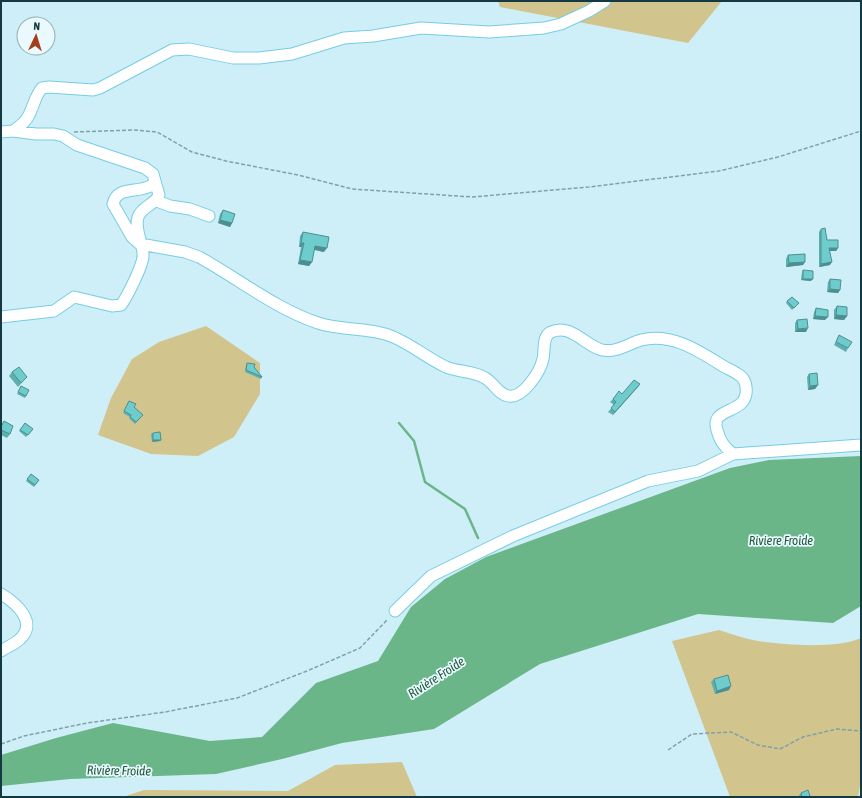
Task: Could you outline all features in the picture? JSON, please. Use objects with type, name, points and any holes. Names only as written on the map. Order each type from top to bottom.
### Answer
[{"type":"street","points":[[13,131],[23,124],[42,88],[49,87],[93,90],[100,88],[172,50],[189,49],[233,58],[252,58],[292,54],[344,38],[373,36],[421,28],[472,32],[518,30],[561,24],[589,11],[605,1]]},
{"type":"street","points":[[1,132],[13,131],[63,136],[77,144],[145,168],[153,174],[159,195],[157,201],[144,208],[139,216],[137,226],[143,256],[141,266],[121,305],[112,306],[74,297],[54,311],[1,318]]},
{"type":"street","points":[[155,181],[150,187],[121,193],[114,198],[113,204],[132,237],[140,244],[185,252],[199,257],[284,309],[319,323],[391,336],[447,367],[485,378],[500,393],[506,396],[520,395],[529,385],[543,360],[546,336],[550,332],[557,330],[576,334],[588,343],[602,350],[614,350],[651,338],[666,339],[678,342],[702,352],[739,374],[745,382],[746,392],[742,403],[721,414],[716,419],[715,426],[722,445],[733,454]]},
{"type":"street","points":[[157,201],[170,206],[190,209],[208,216]]},
{"type":"street","points":[[395,611],[431,576],[513,536],[648,481],[698,471],[733,454],[861,445]]},
{"type":"street","points":[[1,594],[11,600],[26,616],[27,628],[20,639],[1,651]]},
{"type":"path","points":[[54,134],[134,130],[157,132],[192,152],[226,161],[298,175],[352,189],[472,197],[589,187],[719,171],[778,157],[861,131]]},
{"type":"path","points":[[1,744],[24,736],[87,723],[165,712],[237,698],[360,648],[395,611]]},
{"type":"path","points":[[668,750],[692,734],[731,732],[758,745],[780,749],[803,737],[837,729],[861,731]]},
{"type":"shaded area","points":[[498,1],[722,1],[688,43],[500,7]]},
{"type":"shaded area","points":[[206,326],[260,363],[260,394],[234,437],[198,456],[151,454],[98,435],[111,398],[132,359],[159,342]]},
{"type":"shaded area","points":[[719,630],[753,640],[796,645],[839,644],[861,638],[861,780],[858,797],[730,797],[672,641]]},
{"type":"shaded area","points":[[402,762],[417,797],[123,797],[144,790],[288,791],[335,765]]},
{"type":"water","name":"Riviere Froide","points":[[861,456],[861,606],[833,623],[698,614],[540,664],[434,729],[342,743],[282,759],[216,774],[70,779],[1,786],[1,755],[56,738],[113,723],[210,741],[262,737],[316,683],[378,661],[411,607],[445,579],[486,557],[730,468],[769,460]]},
{"type":"building","points":[[223,210],[235,214],[232,223],[220,220]]},
{"type":"building","points":[[825,228],[827,240],[838,240],[838,248],[829,248],[832,262],[821,264],[821,229]]},
{"type":"building","points":[[303,232],[329,237],[327,248],[315,246],[312,262],[300,260],[304,243],[301,243]]},
{"type":"building","points":[[805,254],[805,262],[789,263],[788,255]]},
{"type":"building","points":[[803,270],[813,271],[813,279],[803,279]]},
{"type":"building","points":[[830,279],[841,280],[840,290],[830,289]]},
{"type":"building","points":[[792,297],[799,303],[794,308],[787,301]]},
{"type":"building","points":[[837,306],[847,307],[847,316],[836,315]]},
{"type":"building","points":[[816,308],[828,310],[828,317],[815,316]]},
{"type":"building","points":[[807,319],[808,328],[798,329],[797,320]]},
{"type":"building","points":[[839,335],[852,342],[848,348],[836,342]]},
{"type":"building","points":[[247,363],[255,364],[254,367],[262,377],[246,370]]},
{"type":"building","points":[[19,367],[27,377],[21,383],[12,372]]},
{"type":"building","points":[[817,373],[818,385],[810,386],[809,374]]},
{"type":"building","points":[[634,380],[640,384],[615,412],[611,408],[616,402],[613,399],[619,391],[622,394]]},
{"type":"building","points":[[21,386],[29,390],[26,396],[18,392]]},
{"type":"building","points":[[129,401],[136,404],[134,407],[143,415],[136,422],[130,417],[131,415],[124,411]]},
{"type":"building","points":[[4,421],[13,426],[10,434],[1,430]]},
{"type":"building","points":[[25,423],[33,429],[28,435],[20,430]]},
{"type":"building","points":[[160,432],[161,440],[153,440],[153,433]]},
{"type":"building","points":[[31,474],[39,480],[35,485],[27,479]]},
{"type":"building","points":[[728,675],[731,686],[717,691],[714,679]]},
{"type":"building","points":[[808,790],[810,796],[802,797],[801,793]]},
{"type":"waterway","points":[[399,423],[414,441],[425,482],[465,509],[478,538]]},
{"type":"water label","name":"Rivière Froide","points":[[436,677]]},
{"type":"water label","name":"Rivière Froide","points":[[119,770]]}]
